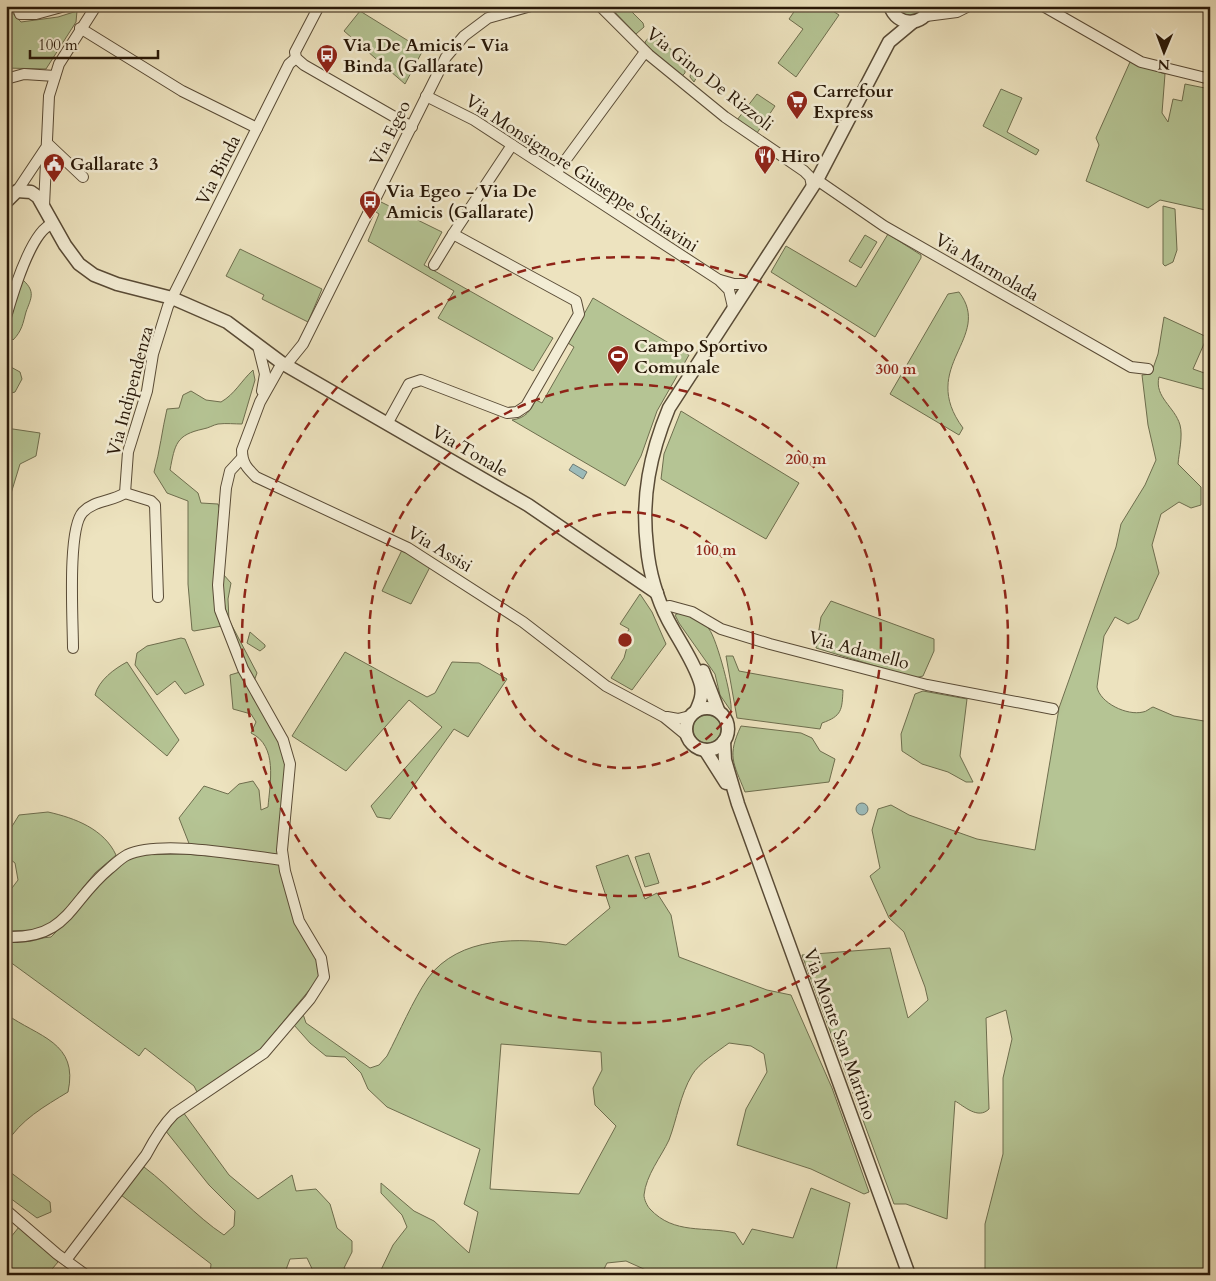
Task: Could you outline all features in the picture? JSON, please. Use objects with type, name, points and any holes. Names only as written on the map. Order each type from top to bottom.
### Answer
[{"type":"street","points":[[17,6],[20,14],[27,15],[65,6]]},
{"type":"street","name":"Via Binda","points":[[172,298],[289,64],[296,58],[295,52],[319,6]]},
{"type":"street","name":"Via Egeo","points":[[284,364],[303,344],[446,57],[464,36],[488,18],[532,6]]},
{"type":"street","name":"Via Gino De Rizzoli","points":[[600,6],[646,52],[725,117],[817,179]]},
{"type":"street","points":[[942,6],[958,12]]},
{"type":"street","points":[[928,11],[958,12],[969,6]]},
{"type":"street","points":[[1043,6],[1141,62],[1210,79]]},
{"type":"street","points":[[44,206],[47,143],[46,112],[59,64],[93,7]]},
{"type":"street","points":[[891,9],[901,20],[913,22]]},
{"type":"street","name":"Via Monte San Martino","points":[[889,42],[891,9]]},
{"type":"street","name":"Via Monte San Martino","points":[[738,804],[716,764],[705,750],[693,745],[686,734],[686,726],[701,699],[700,683],[663,607],[651,570],[644,510],[648,476],[654,449],[669,408],[817,179],[889,42],[928,11]]},
{"type":"street","points":[[80,28],[182,91],[257,128]]},
{"type":"street","points":[[556,174],[646,52]]},
{"type":"street","points":[[296,58],[304,65],[412,127]]},
{"type":"street","points":[[6,79],[24,74],[55,76]]},
{"type":"street","name":"Via Monsignore Giuseppe Schiavini","points":[[426,96],[474,120],[719,280],[729,290],[733,307]]},
{"type":"street","points":[[47,143],[84,177]]},
{"type":"street","points":[[6,202],[41,158],[47,143]]},
{"type":"street","points":[[434,265],[512,145]]},
{"type":"street","name":"Via Marmolada","points":[[817,179],[884,226],[964,273],[1131,366],[1148,369]]},
{"type":"street","points":[[16,191],[31,192],[38,197],[44,206]]},
{"type":"street","name":"Via Tonale","points":[[44,206],[52,224],[79,264],[94,275],[117,284],[172,298],[227,322],[284,364],[528,505],[630,577],[657,593]]},
{"type":"street","points":[[6,317],[24,266],[40,232],[52,224]]},
{"type":"street","points":[[387,424],[409,384],[420,380],[507,413],[517,412],[526,406],[579,314],[576,301],[453,234]]},
{"type":"street","name":"Via Monsignore Giuseppe Schiavini","points":[[719,280],[734,284],[749,284]]},
{"type":"street","name":"Via Indipendenza","points":[[125,493],[128,452],[147,391],[153,354],[172,298]]},
{"type":"street","points":[[66,1260],[146,1156],[154,1138],[166,1122],[174,1114],[264,1053],[318,989],[324,977],[324,967],[321,958],[299,920],[283,860],[282,850],[290,764],[283,740],[243,669],[220,610],[218,585],[226,488],[230,471],[242,458],[244,442],[260,402],[266,374],[258,346]]},
{"type":"street","points":[[260,402],[284,364]]},
{"type":"street","name":"Via Assisi","points":[[242,458],[246,468],[256,477],[408,548],[523,622],[606,686],[664,716],[686,734]]},
{"type":"street","points":[[73,648],[73,547],[76,525],[81,513],[89,507],[100,501],[116,498],[125,493],[151,501],[155,505],[158,597]]},
{"type":"street","points":[[630,577],[646,574],[651,570]]},
{"type":"street","name":"Via Adamello","points":[[663,607],[670,606],[692,612],[721,629],[770,644],[927,685],[1053,709]]},
{"type":"street","name":"Via Monte San Martino","points":[[679,640],[706,674],[718,710],[728,724],[727,736],[724,741],[725,760],[738,804],[910,1275]]},
{"type":"street","points":[[692,714],[706,708],[718,710]]},
{"type":"street","name":"Via Assisi","points":[[664,716],[678,719],[692,714]]},
{"type":"street","points":[[705,750],[716,748],[724,741]]},
{"type":"street","points":[[6,937],[37,936],[56,926],[100,876],[126,855],[136,852],[148,849],[189,850],[283,860]]},
{"type":"street","points":[[6,1210],[86,1275]]},
{"type":"green space","points":[[6,6],[21,22],[58,17],[77,11],[76,22],[46,69],[6,68]]},
{"type":"green space","points":[[609,6],[626,6],[643,23],[644,27],[636,34]]},
{"type":"green space","points":[[798,6],[825,6],[839,15],[796,77],[778,63],[803,29],[789,19]]},
{"type":"green space","points":[[897,6],[924,6],[918,13],[907,15]]},
{"type":"green space","points":[[360,11],[423,50],[405,84],[344,31]]},
{"type":"green space","points":[[650,36],[656,37],[685,61],[685,73],[681,77],[646,45],[645,42]]},
{"type":"green space","points":[[1130,62],[1165,74],[1162,113],[1168,122],[1173,99],[1182,101],[1185,84],[1210,89],[1210,211],[1160,200],[1148,208],[1086,181],[1099,145],[1096,138]]},
{"type":"green space","points":[[692,65],[700,71],[694,82],[690,77]]},
{"type":"green space","points":[[1001,89],[1022,98],[1007,132],[1039,150],[1036,155],[983,126]]},
{"type":"green space","points":[[757,94],[775,106],[757,133],[737,120]]},
{"type":"green space","points":[[381,202],[442,232],[424,265],[553,338],[533,371],[438,318],[454,291],[368,241],[379,214],[376,212]]},
{"type":"green space","points":[[1163,206],[1175,209],[1177,250],[1173,262],[1165,266],[1163,264]]},
{"type":"green space","points":[[888,234],[921,255],[921,258],[875,337],[771,272],[786,246],[856,287]]},
{"type":"green space","points":[[865,235],[877,242],[861,268],[849,261]]},
{"type":"green space","points":[[240,249],[322,289],[308,322],[262,299],[264,295],[226,276]]},
{"type":"green space","points":[[23,280],[30,288],[31,299],[22,327],[13,340],[7,335],[11,314]]},
{"type":"green space","points":[[959,292],[967,309],[968,324],[951,370],[948,387],[951,406],[963,428],[959,435],[890,394],[948,294]]},
{"type":"green space","name":"Campo Sportivo Comunale","points":[[593,298],[689,355],[657,411],[641,456],[625,486],[512,420],[521,418],[527,413],[536,400],[542,403],[574,347],[568,343]]},
{"type":"green space","points":[[1164,317],[1207,337],[1193,369],[1210,375],[1210,391],[1159,377],[1158,384],[1162,396],[1174,413],[1181,429],[1178,464],[1201,487],[1201,505],[1191,508],[1179,502],[1161,514],[1152,545],[1159,573],[1138,619],[1128,624],[1115,617],[1104,636],[1097,687],[1103,698],[1122,710],[1137,713],[1144,712],[1153,707],[1174,716],[1210,722],[1210,1275],[985,1275],[985,1224],[1003,1154],[1003,1078],[1012,1039],[1006,1010],[986,1018],[989,1109],[985,1112],[976,1113],[955,1101],[947,1219],[906,1204],[894,1204],[802,955],[890,948],[908,1018],[928,1000],[904,932],[889,918],[870,876],[880,868],[872,830],[878,809],[891,805],[909,815],[977,839],[1035,850],[1059,708],[1116,547],[1121,524],[1145,485],[1156,460],[1148,425],[1142,375],[1151,374],[1158,354]]},
{"type":"green space","points":[[9,366],[20,372],[22,379],[15,392],[8,394],[6,393],[6,368]]},
{"type":"green space","points":[[253,370],[255,380],[242,424],[218,424],[187,434],[178,442],[172,461],[170,470],[198,493],[201,503],[218,504],[221,514],[222,626],[194,631],[192,630],[188,584],[188,501],[167,493],[154,472],[167,409],[179,408],[183,395],[191,391],[206,400],[221,402]]},
{"type":"green space","points":[[681,411],[799,483],[766,539],[661,479],[664,454]]},
{"type":"green space","points":[[6,428],[40,433],[36,456],[20,464],[6,510]]},
{"type":"green space","points":[[402,550],[430,567],[411,604],[382,591]]},
{"type":"green space","points":[[223,574],[231,583],[228,599],[229,620],[257,673],[254,681],[227,617],[224,604]]},
{"type":"green space","points":[[640,594],[652,612],[666,644],[632,690],[611,678],[624,658],[627,647],[623,641],[629,629],[620,624]]},
{"type":"green space","points":[[831,601],[934,639],[934,651],[923,676],[915,678],[816,648],[821,617]]},
{"type":"green space","points":[[679,613],[700,621],[709,629],[720,656],[727,683],[731,711],[720,695],[715,674],[679,623],[675,615]]},
{"type":"green space","points":[[250,632],[265,645],[260,651],[247,643]]},
{"type":"green space","points":[[181,638],[185,639],[204,685],[185,694],[175,681],[157,695],[135,665],[137,653],[147,646]]},
{"type":"green space","points":[[345,652],[427,697],[435,693],[452,662],[479,663],[507,679],[468,737],[454,729],[390,819],[377,817],[371,806],[442,727],[409,700],[346,771],[292,736]]},
{"type":"green space","points":[[726,656],[733,656],[739,671],[843,690],[840,711],[834,718],[822,723],[820,729],[737,718]]},
{"type":"green space","points":[[127,662],[179,740],[167,756],[95,695],[100,684],[117,668]]},
{"type":"green space","points":[[240,672],[246,679],[253,698],[274,730],[286,764],[281,856],[190,846],[179,818],[204,786],[228,794],[239,784],[253,781],[259,790],[261,810],[268,807],[271,776],[269,756],[260,739],[251,733],[256,722],[251,714],[233,709],[230,675]]},
{"type":"green space","points":[[923,691],[967,699],[960,756],[973,782],[966,782],[948,772],[922,764],[902,751],[901,734],[915,694]]},
{"type":"green space","points":[[707,715],[717,719],[721,729],[717,739],[707,743],[697,739],[693,729],[697,719]]},
{"type":"green space","points":[[741,726],[801,733],[812,738],[820,751],[835,759],[829,782],[745,792],[733,759],[734,745]]},
{"type":"green space","points":[[48,812],[88,826],[104,838],[116,855],[95,873],[60,916],[50,924],[35,930],[6,931],[6,892],[9,892],[18,880],[15,863],[6,856],[6,836],[19,815]]},
{"type":"green space","points":[[649,853],[659,883],[645,887],[635,857]]},
{"type":"green space","points":[[185,854],[281,862],[318,956],[319,978],[260,1050],[198,1094],[194,1086],[145,1048],[139,1056],[6,959],[6,942],[51,937],[76,912],[96,884],[126,860],[137,855]]},
{"type":"green space","points":[[628,855],[645,899],[657,893],[671,915],[679,957],[767,990],[791,995],[832,1088],[869,1192],[864,1194],[811,1169],[737,1145],[746,1109],[767,1072],[764,1054],[751,1046],[729,1043],[699,1066],[688,1083],[669,1140],[654,1166],[645,1188],[644,1195],[648,1206],[659,1217],[669,1223],[690,1228],[735,1233],[743,1245],[752,1229],[793,1238],[811,1188],[850,1203],[835,1275],[701,1275],[689,1271],[646,1270],[626,1261],[607,1263],[601,1275],[375,1275],[380,1272],[393,1245],[407,1227],[402,1215],[381,1193],[381,1183],[414,1211],[434,1221],[469,1253],[478,1212],[464,1204],[480,1149],[387,1107],[368,1089],[361,1073],[345,1057],[326,1056],[310,1043],[294,1025],[303,1014],[306,1023],[370,1068],[379,1065],[387,1056],[422,987],[441,964],[456,954],[473,947],[491,943],[529,941],[566,945],[610,908],[596,866]],"holes":[[[501,1044],[601,1052],[602,1070],[593,1088],[595,1105],[616,1126],[579,1194],[490,1189]]]},
{"type":"green space","points":[[6,1014],[43,1036],[62,1051],[70,1075],[68,1092],[42,1108],[26,1121],[6,1144]]},
{"type":"green space","points":[[183,1112],[229,1175],[258,1199],[292,1175],[296,1191],[316,1189],[330,1204],[337,1228],[352,1241],[352,1252],[344,1268],[353,1275],[315,1275],[307,1258],[290,1259],[284,1275],[210,1275],[211,1264],[121,1195],[144,1167],[224,1235],[234,1226],[235,1211],[209,1185],[165,1130]]},
{"type":"green space","points":[[6,1169],[50,1202],[51,1212],[37,1218],[6,1195]]},
{"type":"green space","points":[[19,1227],[58,1262],[47,1275],[6,1275],[6,1243]]},
{"type":"water","points":[[573,464],[587,472],[583,479],[569,470]]},
{"type":"water","points":[[860,803],[864,803],[868,809],[864,815],[860,815],[856,811],[856,807]]},
{"type":"place","name":"Via De Amicis - Via Binda (Gallarate)","points":[[327,74]]},
{"type":"place","name":"Carrefour Express","points":[[797,120]]},
{"type":"place","name":"Hiro","points":[[765,175]]},
{"type":"place","name":"Gallarate 3","points":[[54,183]]},
{"type":"place","name":"Via Egeo - Via De Amicis (Gallarate)","points":[[370,220]]},
{"type":"place","name":"Campo Sportivo Comunale","points":[[618,375]]}]
